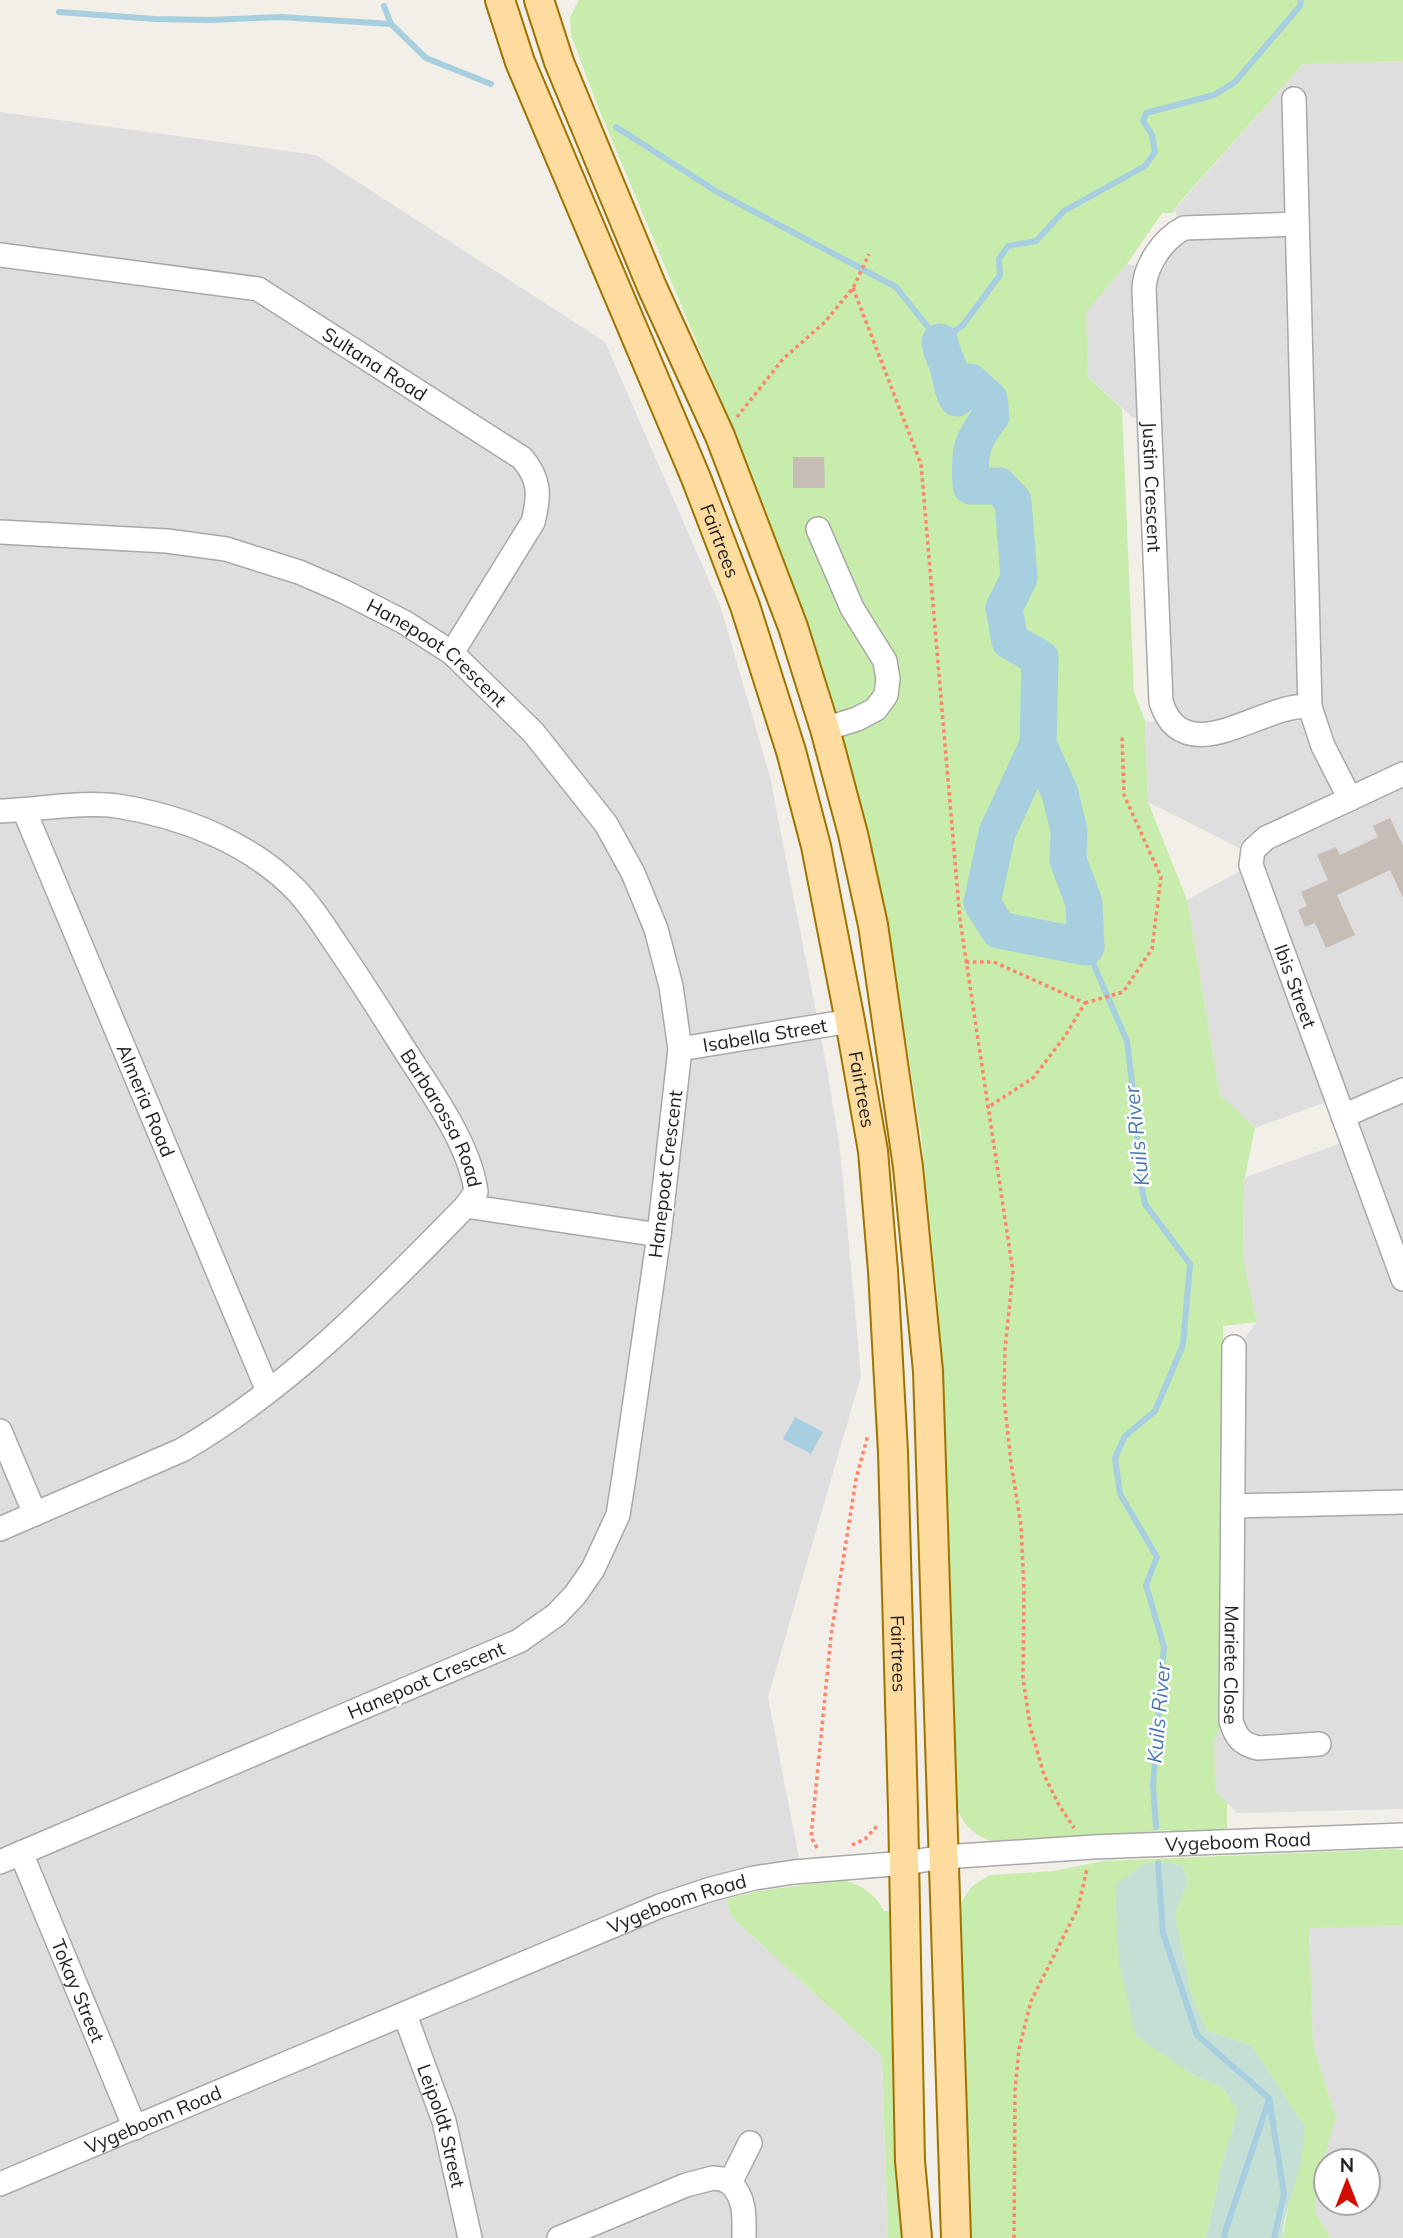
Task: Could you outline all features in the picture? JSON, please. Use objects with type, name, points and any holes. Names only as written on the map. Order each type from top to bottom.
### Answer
[{"type":"main road","name":"Fairtrees","points":[[500,0],[520,62],[691,465],[745,606],[791,751],[816,846],[850,1021],[873,1151],[893,1452],[905,1863],[910,2161],[917,2238]]},
{"type":"main road","name":"Fairtrees","points":[[539,0],[564,75],[652,287],[720,436],[793,627],[825,729],[853,834],[873,925],[908,1167],[928,1371],[956,2238]]},
{"type":"street","points":[[1294,99],[1310,706],[1323,746],[1350,799]]},
{"type":"street","name":"Justin Crescent","points":[[1297,224],[1184,228],[1175,234],[1147,268],[1144,289],[1161,702],[1166,715],[1180,729],[1193,733],[1235,729],[1296,704],[1310,706]]},
{"type":"street","name":"Sultana Road","points":[[0,255],[258,289],[522,458],[534,471],[538,504],[533,522],[452,653]]},
{"type":"street","points":[[818,529],[852,608],[885,661],[888,679],[886,695],[876,709],[857,719],[825,729]]},
{"type":"street","name":"Hanepoot Crescent","points":[[0,532],[167,541],[226,550],[299,572],[343,590],[404,622],[452,653],[533,732],[606,824],[633,873],[656,929],[671,986],[680,1049],[659,1235],[618,1515],[593,1569],[575,1595],[556,1615],[519,1641],[11,1857]]},
{"type":"street","name":"Ibis Street","points":[[1403,774],[1266,838],[1253,850],[1251,864],[1403,1279]]},
{"type":"street","name":"Barbarossa Road","points":[[0,811],[115,806],[180,821],[225,839],[268,867],[296,890],[314,910],[361,981],[445,1115],[469,1162],[476,1192],[466,1206],[348,1326],[210,1434],[182,1450],[0,1529]]},
{"type":"street","name":"Almeria Road","points":[[24,810],[268,1391]]},
{"type":"street","name":"Isabella Street","points":[[680,1049],[850,1021]]},
{"type":"street","points":[[1343,1116],[1403,1090]]},
{"type":"street","points":[[466,1206],[659,1235]]},
{"type":"street","name":"Mariete Close","points":[[1234,1348],[1231,1721],[1236,1735],[1250,1746],[1258,1748],[1319,1744]]},
{"type":"street","points":[[0,1431],[35,1514]]},
{"type":"street","points":[[1233,1506],[1403,1502]]},
{"type":"street","name":"Vygeboom Road","points":[[0,2184],[660,1906],[754,1878],[944,1857],[1093,1847],[1403,1835]]},
{"type":"street","name":"Tokay Street","points":[[11,1857],[135,2128]]},
{"type":"street","name":"Leipoldt Street","points":[[405,2015],[444,2121],[470,2238]]},
{"type":"street","points":[[730,2183],[750,2143]]},
{"type":"street","points":[[559,2238],[695,2182],[713,2178],[730,2183],[740,2195],[743,2204],[744,2238]]},
{"type":"path","points":[[734,421],[783,359],[825,322],[853,288],[869,254]]},
{"type":"path","points":[[853,288],[921,464],[960,920],[1013,1272],[1005,1349],[1004,1398],[1021,1526],[1024,1590],[1023,1678],[1030,1726],[1044,1774],[1059,1805],[1079,1836],[1093,1847],[1078,1908],[1031,2001],[1019,2049],[1015,2090],[1014,2238]]},
{"type":"path","points":[[966,962],[994,962],[1085,1003],[1123,992],[1152,949],[1161,877],[1124,795],[1122,735]]},
{"type":"path","points":[[987,1109],[1033,1079],[1065,1036],[1085,1003]]},
{"type":"path","points":[[828,1847],[816,1848],[811,1837],[831,1636],[856,1479],[869,1431]]},
{"type":"path","points":[[840,1847],[865,1839],[878,1827]]},
{"type":"shaded area","points":[[1403,61],[1403,1809],[1237,1813],[1215,1791],[1214,1740],[1223,1725],[1236,1349],[1257,1322],[1243,1258],[1244,1182],[1246,1177],[1350,1140],[1334,1099],[1255,1128],[1220,1095],[1187,900],[1249,866],[1251,854],[1148,802],[1145,721],[1151,722],[1164,716],[1148,418],[1133,418],[1088,377],[1086,311],[1127,264],[1146,268],[1183,227],[1174,210],[1303,64]]},
{"type":"shaded area","points":[[0,112],[316,155],[605,342],[721,608],[770,777],[826,1063],[840,1149],[861,1376],[768,1697],[801,1869],[722,1885],[732,1917],[882,2056],[888,2238],[0,2238]]},
{"type":"shaded area","points":[[1403,1925],[1403,2238],[1331,2238],[1318,2217],[1382,2217],[1382,2147],[1327,2147],[1336,2118],[1313,2045],[1309,1928]]},
{"type":"green space","points":[[579,0],[1403,0],[1403,61],[1303,64],[1174,209],[1174,213],[1162,213],[1127,264],[1086,312],[1088,377],[1122,409],[1134,692],[1145,721],[1148,802],[1187,900],[1220,1095],[1255,1128],[1244,1182],[1243,1258],[1257,1322],[1223,1326],[1223,1725],[1214,1740],[1215,1791],[1227,1803],[1227,1833],[1169,1835],[1169,1830],[1143,1832],[1143,1836],[991,1841],[969,1828],[956,1806],[937,1293],[921,1134],[896,976],[880,897],[818,662],[792,584],[734,431],[598,107],[571,35],[570,17]]},
{"type":"green space","points":[[1403,1850],[1403,1925],[1309,1928],[1313,2045],[1336,2118],[1327,2147],[1312,2147],[1312,2217],[1318,2217],[1331,2238],[1282,2238],[1305,2127],[1251,2045],[1207,2031],[1191,1992],[1175,1914],[1187,1883],[1183,1867],[1170,1862],[1145,1863],[1192,2074],[1223,2088],[1238,2111],[1222,2164],[1206,2238],[969,2238],[959,1910],[962,1901],[972,1886],[990,1875],[1054,1871],[1104,1861]]},
{"type":"green space","points":[[1170,1862],[1183,1867],[1187,1883],[1175,1914],[1191,1992],[1207,2031],[1251,2045],[1305,2127],[1301,2164],[1284,2221],[1282,2238],[1206,2238],[1222,2164],[1238,2111],[1223,2088],[1192,2074],[1136,2036],[1119,1962],[1115,1885],[1145,1863]]},
{"type":"green space","points":[[844,1880],[868,1891],[884,1911],[889,1911],[896,2148],[906,2238],[888,2238],[882,2056],[732,1917],[726,1899],[759,1891]]},
{"type":"water","points":[[795,1417],[823,1432],[811,1454],[783,1439]]},
{"type":"building","points":[[793,457],[824,457],[825,488],[793,488]]},
{"type":"building","points":[[1390,818],[1403,846],[1403,898],[1390,870],[1337,895],[1355,935],[1326,948],[1315,923],[1305,927],[1298,910],[1307,906],[1301,892],[1328,880],[1317,855],[1336,847],[1340,855],[1378,837],[1373,826]]},
{"type":"waterway","points":[[616,127],[719,193],[896,287],[940,342],[963,325],[1000,275],[999,259],[1008,246],[1036,241],[1064,211],[1145,166],[1155,152],[1152,135],[1143,121],[1146,113],[1214,95],[1235,82],[1300,6],[1301,0]]},
{"type":"waterway","points":[[384,6],[391,24]]},
{"type":"waterway","points":[[59,12],[155,19],[280,17],[391,24],[426,58],[491,84]]},
{"type":"waterway","name":"Kuils River","points":[[940,342],[957,398],[970,382],[989,399],[991,416],[972,449],[971,486],[999,486],[1013,501],[1019,578],[1004,608],[1010,641],[1040,658],[1038,744],[997,833],[982,903],[999,930],[1086,947],[1084,903],[1068,860],[1069,831],[1060,793],[1038,744]]},
{"type":"waterway","name":"Kuils River","points":[[1086,947],[1127,1041],[1137,1125],[1137,1165],[1145,1204],[1190,1264],[1183,1345],[1155,1411],[1125,1436],[1115,1458],[1120,1494],[1157,1557],[1146,1585],[1164,1647],[1153,1785],[1156,1827]]},
{"type":"waterway","name":"Kuils River","points":[[1158,1863],[1163,1933],[1197,2035],[1269,2098],[1284,2194],[1274,2238]]},
{"type":"waterway","name":"Kuils River","points":[[1225,2238],[1269,2100]]}]
